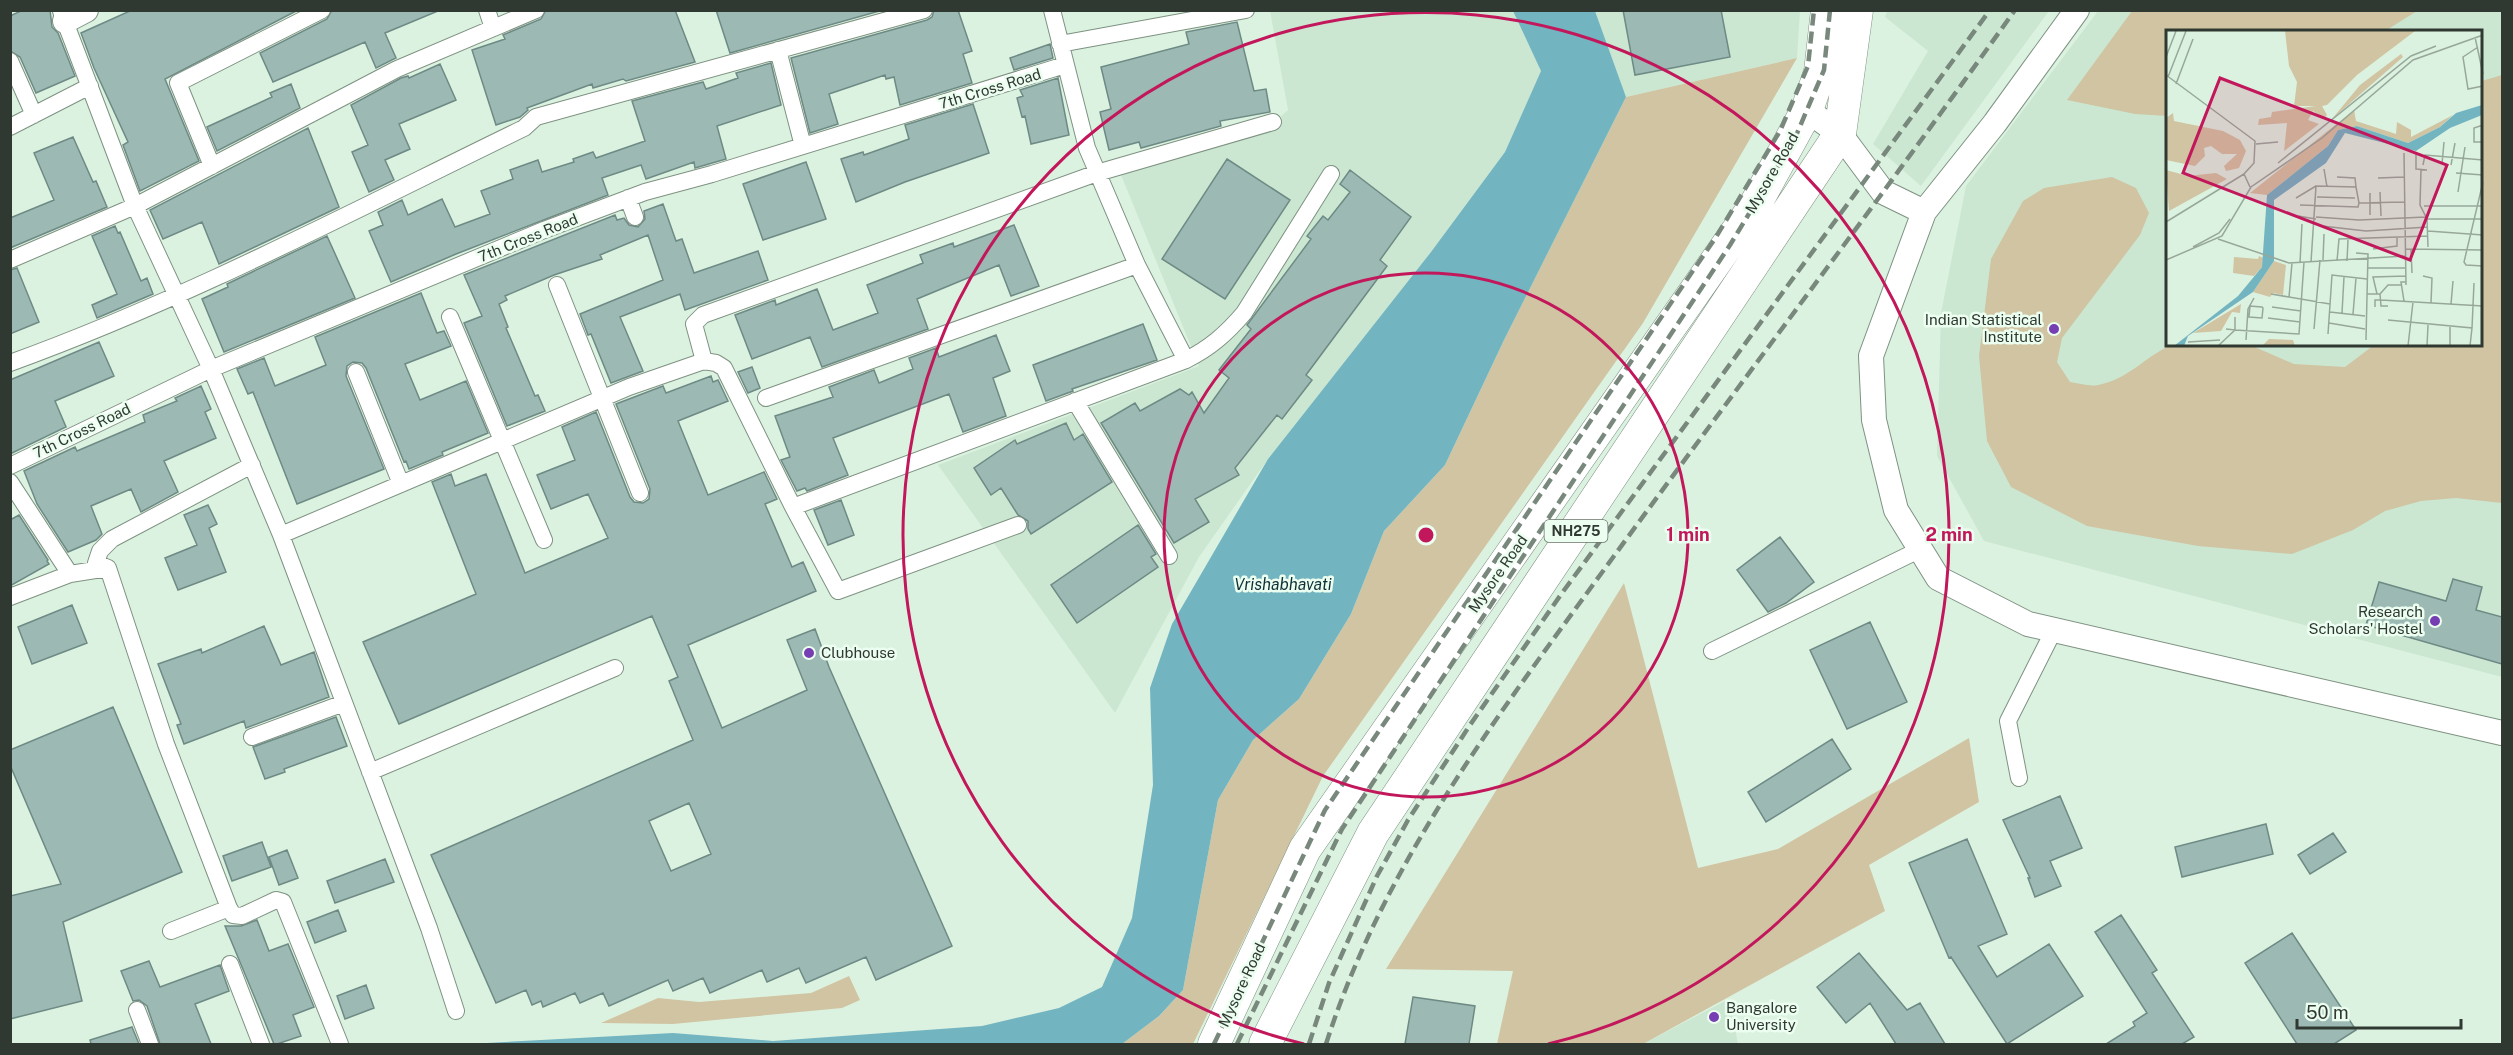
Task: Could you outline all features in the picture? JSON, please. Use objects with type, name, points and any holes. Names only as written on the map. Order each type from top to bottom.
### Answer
[{"type":"highway","name":"Mysore Road","points":[[1214,1044],[1305,849],[1754,207],[1807,110],[1820,72],[1827,10]]},
{"type":"highway","name":"NH275","points":[[1265,1044],[1374,834],[1840,134],[1857,10]]},
{"type":"street","points":[[212,166],[178,83],[322,10]]},
{"type":"street","points":[[487,10],[493,28]]},
{"type":"street","points":[[10,260],[135,206],[397,69],[536,10]]},
{"type":"street","points":[[10,363],[77,339],[177,295],[524,128],[536,117],[924,10]]},
{"type":"street","points":[[1052,10],[1087,148],[1137,265],[1186,360]]},
{"type":"street","points":[[1060,44],[1246,10]]},
{"type":"street","points":[[2077,10],[1995,123],[1924,212],[1871,356],[1874,420],[1896,510],[1938,578],[2028,624],[2502,733]]},
{"type":"street","points":[[71,14],[90,86],[135,206],[211,369],[281,535],[429,928],[456,1011]]},
{"type":"street","points":[[778,50],[803,146]]},
{"type":"street","points":[[10,61],[34,115]]},
{"type":"street","name":"7th Cross Road","points":[[10,466],[211,369],[544,230],[628,198],[1065,65]]},
{"type":"street","points":[[10,127],[90,86]]},
{"type":"street","points":[[1807,110],[1840,134],[1883,192],[1924,212]]},
{"type":"street","points":[[704,362],[694,324],[703,315],[1097,173],[1273,122]]},
{"type":"street","points":[[793,507],[1186,360],[1207,350],[1226,334],[1244,313],[1331,174]]},
{"type":"street","points":[[628,198],[635,217]]},
{"type":"street","points":[[766,398],[1137,265]]},
{"type":"street","points":[[557,285],[640,493]]},
{"type":"street","points":[[450,317],[544,540]]},
{"type":"street","points":[[281,535],[602,398],[704,362],[716,363],[724,368],[793,507],[838,591],[1018,525]]},
{"type":"street","points":[[356,372],[400,484]]},
{"type":"street","points":[[1075,401],[1169,556]]},
{"type":"street","points":[[252,465],[112,539],[100,551],[96,563],[108,568],[166,744],[229,908],[234,915],[242,916],[276,900],[283,902],[340,1044]]},
{"type":"street","points":[[10,482],[70,574]]},
{"type":"street","points":[[1712,651],[1921,549]]},
{"type":"street","points":[[10,597],[70,574],[108,568]]},
{"type":"street","points":[[2019,778],[2008,721],[2054,630]]},
{"type":"street","points":[[370,772],[615,668]]},
{"type":"street","points":[[252,737],[344,703]]},
{"type":"street","points":[[171,932],[229,908]]},
{"type":"street","points":[[230,964],[261,1044]]},
{"type":"street","points":[[136,1010],[150,1044]]},
{"type":"shaded area","points":[[2132,10],[2417,11],[2387,30],[2166,30],[2166,116],[2135,114],[2067,100]]},
{"type":"shaded area","points":[[1270,11],[1513,11],[1541,71],[1505,152],[1431,252],[1268,459],[1199,557],[1115,713],[938,465],[1199,366],[1119,170],[1260,134],[1288,110]]},
{"type":"shaded area","points":[[1595,11],[1800,11],[1797,58],[1626,97]]},
{"type":"shaded area","points":[[1887,11],[2049,11],[1921,186],[1873,144],[1928,51],[1885,17]]},
{"type":"shaded area","name":"Indian Statistical Institute","points":[[2098,11],[2502,11],[2502,677],[1984,541],[1937,456],[1941,313],[1966,186]]},
{"type":"shaded area","points":[[1797,58],[1643,323],[1323,776],[1193,1044],[1122,1044],[1159,1016],[1183,990],[1218,800],[1253,740],[1299,699],[1351,614],[1384,531],[1445,465],[1504,340],[1626,97]]},
{"type":"shaded area","points":[[2502,75],[2502,503],[2456,498],[2421,501],[2385,511],[2353,530],[2292,554],[2198,546],[2087,526],[2011,487],[1987,441],[1979,356],[1991,259],[2023,201],[2044,188],[2112,177],[2136,188],[2149,213],[2140,235],[2062,338],[2057,362],[2070,382],[2091,386],[2108,382],[2127,373],[2169,346],[2252,346],[2294,364],[2345,367],[2373,346],[2483,346],[2483,81]]},
{"type":"shaded area","points":[[1624,583],[1698,868],[1778,849],[1969,738],[1979,802],[1869,865],[1885,911],[1643,1044],[1497,1044],[1513,971],[1386,969]]},
{"type":"shaded area","points":[[849,976],[860,1000],[842,1008],[673,1024],[601,1023],[658,998],[699,1002],[811,993]]},
{"type":"shaded area","name":"Bangalore University","points":[[1729,999],[1738,1044],[1643,1044],[1662,1034]]},
{"type":"water","name":"Vrishabhavati","points":[[1513,11],[1595,11],[1626,97],[1504,340],[1445,465],[1384,531],[1351,614],[1299,699],[1253,740],[1218,800],[1183,990],[1159,1016],[1122,1044],[467,1044],[673,1033],[773,1041],[982,1026],[1059,1008],[1102,987],[1132,918],[1153,785],[1150,688],[1172,624],[1268,459],[1431,252],[1505,152],[1541,71]]},
{"type":"building","points":[[23,10],[50,10],[52,27],[58,33],[75,76],[36,93],[20,57],[10,51],[10,16]]},
{"type":"building","points":[[132,10],[298,10],[165,79],[199,161],[140,191],[123,145],[128,142],[94,68],[81,33]]},
{"type":"building","points":[[332,10],[438,11],[385,33],[396,58],[376,68],[365,42],[273,82],[260,53],[327,19]]},
{"type":"building","points":[[546,10],[675,10],[695,62],[626,81],[623,79],[593,88],[592,84],[527,108],[528,110],[520,117],[496,125],[472,50],[505,39],[503,35],[541,19]]},
{"type":"building","points":[[716,10],[883,10],[730,53]]},
{"type":"building","points":[[934,10],[958,10],[972,51],[963,54],[972,83],[900,105],[894,77],[886,79],[885,75],[829,94],[838,124],[810,133],[791,58],[927,20],[932,17]]},
{"type":"building","points":[[1623,10],[1721,10],[1730,57],[1635,75]]},
{"type":"building","points":[[1237,22],[1254,91],[1266,89],[1270,112],[1220,121],[1221,126],[1141,148],[1139,142],[1109,150],[1100,112],[1111,109],[1101,67],[1189,44],[1186,32]]},
{"type":"building","points":[[1050,44],[1053,58],[1014,70],[1010,58]]},
{"type":"building","points":[[771,63],[781,105],[717,126],[726,159],[695,168],[694,162],[646,179],[641,165],[602,178],[608,195],[456,254],[391,282],[369,231],[383,225],[378,212],[402,200],[408,215],[442,199],[455,227],[490,214],[481,191],[513,179],[510,170],[538,160],[542,172],[574,162],[573,159],[593,152],[596,158],[645,141],[632,101],[703,82],[706,89],[738,78],[736,73]]},
{"type":"building","points":[[440,64],[456,100],[399,124],[410,149],[385,160],[394,180],[369,192],[352,152],[368,145],[351,105],[401,78],[408,76],[409,78]]},
{"type":"building","points":[[1058,78],[1069,135],[1031,144],[1025,116],[1022,117],[1017,98],[1023,96],[1020,90]]},
{"type":"building","points":[[291,84],[300,108],[217,151],[207,127],[272,97],[270,93]]},
{"type":"building","points":[[973,104],[989,153],[905,182],[856,202],[841,159],[863,152],[864,155],[909,139],[905,125]]},
{"type":"building","points":[[308,128],[339,207],[219,264],[202,222],[163,239],[150,210]]},
{"type":"building","points":[[73,137],[107,207],[10,248],[10,218],[54,200],[34,153]]},
{"type":"building","points":[[1227,159],[1290,200],[1225,299],[1162,259]]},
{"type":"building","points":[[806,162],[826,219],[763,240],[743,184]]},
{"type":"building","points":[[1350,170],[1411,217],[1380,260],[1387,266],[1306,375],[1312,380],[1282,419],[1277,415],[1235,468],[1239,475],[1195,499],[1209,522],[1174,543],[1101,423],[1135,403],[1140,411],[1180,389],[1189,395],[1192,392],[1204,413],[1229,378],[1219,370],[1251,329],[1247,325],[1311,239],[1307,236],[1323,216],[1328,220],[1350,192],[1340,184]]},
{"type":"building","points":[[663,204],[676,241],[682,239],[694,273],[758,251],[768,280],[685,310],[680,294],[620,317],[643,371],[611,383],[591,334],[588,335],[580,314],[663,280],[648,235],[600,255],[602,259],[554,275],[505,296],[507,300],[499,304],[508,327],[506,328],[535,396],[538,395],[545,411],[507,426],[464,323],[482,316],[464,275],[615,215],[617,220],[624,218],[629,225],[638,227],[645,219],[644,211]]},
{"type":"building","points":[[1014,225],[1039,286],[1011,296],[999,265],[917,299],[928,329],[822,367],[810,337],[752,359],[735,315],[775,300],[776,305],[817,289],[833,330],[878,313],[867,285],[923,263],[920,255],[953,243],[954,247]]},
{"type":"building","points":[[115,226],[118,233],[120,232],[141,281],[147,278],[153,294],[97,318],[92,305],[117,294],[92,236]]},
{"type":"building","points":[[327,236],[355,298],[224,352],[202,299],[228,287],[227,284]]},
{"type":"building","points":[[17,268],[39,322],[10,334],[10,270]]},
{"type":"building","points":[[421,293],[437,333],[444,331],[451,346],[405,364],[420,400],[466,381],[488,433],[409,469],[406,461],[404,462],[366,368],[362,363],[353,362],[347,366],[346,376],[384,469],[297,504],[253,392],[248,394],[237,369],[264,358],[275,386],[326,365],[315,337]]},
{"type":"building","points":[[1143,324],[1157,360],[1072,389],[1073,391],[1046,401],[1033,365]]},
{"type":"building","points":[[996,335],[1010,371],[993,378],[1006,416],[963,432],[949,394],[833,438],[848,475],[807,491],[805,488],[797,491],[781,460],[790,457],[775,416],[833,397],[829,387],[874,370],[879,383],[913,369],[909,358],[936,348],[939,357]]},
{"type":"building","points":[[99,342],[114,376],[55,401],[66,427],[10,454],[10,380]]},
{"type":"building","points":[[752,367],[760,388],[748,393],[738,372]]},
{"type":"building","points":[[711,376],[713,382],[718,380],[728,401],[678,421],[708,495],[764,472],[777,499],[765,504],[792,567],[803,562],[816,591],[688,645],[722,728],[807,690],[787,640],[815,629],[829,667],[952,946],[876,980],[866,957],[806,983],[799,968],[767,982],[762,970],[710,993],[703,978],[673,991],[668,980],[609,1006],[603,993],[580,1003],[575,993],[543,1007],[541,1001],[532,1005],[526,990],[496,1003],[431,855],[693,740],[669,681],[678,677],[652,616],[399,724],[363,642],[476,594],[432,482],[451,474],[455,486],[486,474],[525,573],[608,538],[588,494],[551,509],[537,475],[575,460],[562,427],[596,412],[630,497],[634,502],[643,503],[649,499],[650,489],[616,404],[663,386],[666,393]],"holes":[[[689,803],[711,854],[671,871],[649,821]]]},
{"type":"building","points":[[201,386],[211,409],[205,412],[216,438],[164,461],[178,492],[141,512],[131,489],[91,506],[102,534],[96,540],[68,552],[37,504],[24,471],[75,447],[77,451],[145,422],[143,415],[177,401],[175,398]]},
{"type":"building","points":[[1066,423],[1074,440],[1083,434],[1112,482],[1031,534],[1028,521],[1018,515],[1001,488],[991,495],[974,468],[1015,440],[1017,444]]},
{"type":"building","points":[[841,500],[854,535],[828,545],[814,510]]},
{"type":"building","points":[[208,505],[217,524],[209,528],[226,572],[178,590],[165,558],[197,545],[184,515]]},
{"type":"building","points":[[19,515],[49,564],[10,586],[10,520]]},
{"type":"building","points":[[1138,525],[1156,554],[1151,557],[1158,567],[1077,623],[1051,585]]},
{"type":"building","points":[[1780,537],[1814,582],[1786,603],[1768,612],[1737,570]]},
{"type":"building","name":"Research Scholars' Hostel","points":[[2453,579],[2482,587],[2476,610],[2502,617],[2502,664],[2366,625],[2379,582],[2446,601]]},
{"type":"building","points":[[72,605],[87,643],[32,664],[18,627]]},
{"type":"building","points":[[1870,622],[1907,702],[1847,729],[1810,650]]},
{"type":"building","points":[[264,626],[281,665],[314,652],[329,697],[246,728],[244,721],[184,744],[177,725],[181,724],[158,664],[201,649],[202,653]]},
{"type":"building","points":[[113,707],[182,872],[63,922],[82,1001],[10,1019],[10,896],[61,884],[10,765],[10,750]]},
{"type":"building","points":[[336,717],[347,746],[284,769],[285,772],[265,779],[253,747]]},
{"type":"building","points":[[1832,739],[1851,769],[1766,822],[1748,792]]},
{"type":"building","points":[[2060,796],[2082,848],[2050,861],[2061,886],[2035,897],[2028,878],[2030,878],[2003,820]]},
{"type":"building","points":[[2266,824],[2273,854],[2182,877],[2175,847]]},
{"type":"building","points":[[2333,833],[2346,852],[2310,874],[2298,855]]},
{"type":"building","points":[[1967,839],[2007,934],[1978,946],[1997,977],[2049,944],[2083,996],[2007,1044],[1951,957],[1949,958],[1909,863]]},
{"type":"building","points":[[262,842],[271,867],[232,881],[223,856]]},
{"type":"building","points":[[287,850],[298,878],[279,885],[269,857]]},
{"type":"building","points":[[385,859],[394,882],[335,903],[327,881]]},
{"type":"building","points":[[338,910],[346,931],[315,943],[307,922]]},
{"type":"building","points":[[2121,915],[2157,970],[2152,973],[2194,1037],[2182,1044],[2106,1044],[2135,1026],[2133,1022],[2147,1013],[2095,932]]},
{"type":"building","points":[[257,920],[269,951],[288,944],[314,1007],[293,1015],[301,1036],[277,1044],[274,1044],[225,926],[241,926]]},
{"type":"building","points":[[2292,933],[2356,1030],[2334,1044],[2297,1044],[2245,963]]},
{"type":"building","points":[[1859,953],[1907,1010],[1920,1003],[1945,1044],[1896,1044],[1870,1003],[1846,1023],[1817,987]]},
{"type":"building","points":[[149,961],[160,987],[220,965],[229,991],[195,1004],[211,1044],[160,1044],[147,1006],[139,1000],[133,1001],[121,971]]},
{"type":"building","points":[[366,985],[374,1008],[345,1019],[337,996]]},
{"type":"building","points":[[1413,997],[1475,1006],[1469,1044],[1405,1044]]},
{"type":"building","points":[[132,1027],[139,1044],[91,1044],[90,1040]]},
{"type":"railway","points":[[1214,1044],[1325,810],[1716,237],[1780,131],[1808,66],[1814,10]]},
{"type":"railway","points":[[1237,1044],[1342,829],[1730,245],[1795,138],[1824,70],[1830,10]]},
{"type":"railway","points":[[1309,1044],[1329,983],[1377,876],[1408,820],[1470,725],[1562,593],[1990,10]]},
{"type":"railway","points":[[1326,1044],[1351,977],[1380,912],[1414,849],[1489,730],[2015,10]]},
{"type":"place","name":"Indian Statistical Institute","points":[[2054,329]]},
{"type":"place","name":"Research Scholars' Hostel","points":[[2435,621]]},
{"type":"place","name":"Clubhouse","points":[[809,653]]},
{"type":"place","name":"Bangalore University","points":[[1714,1017]]}]
